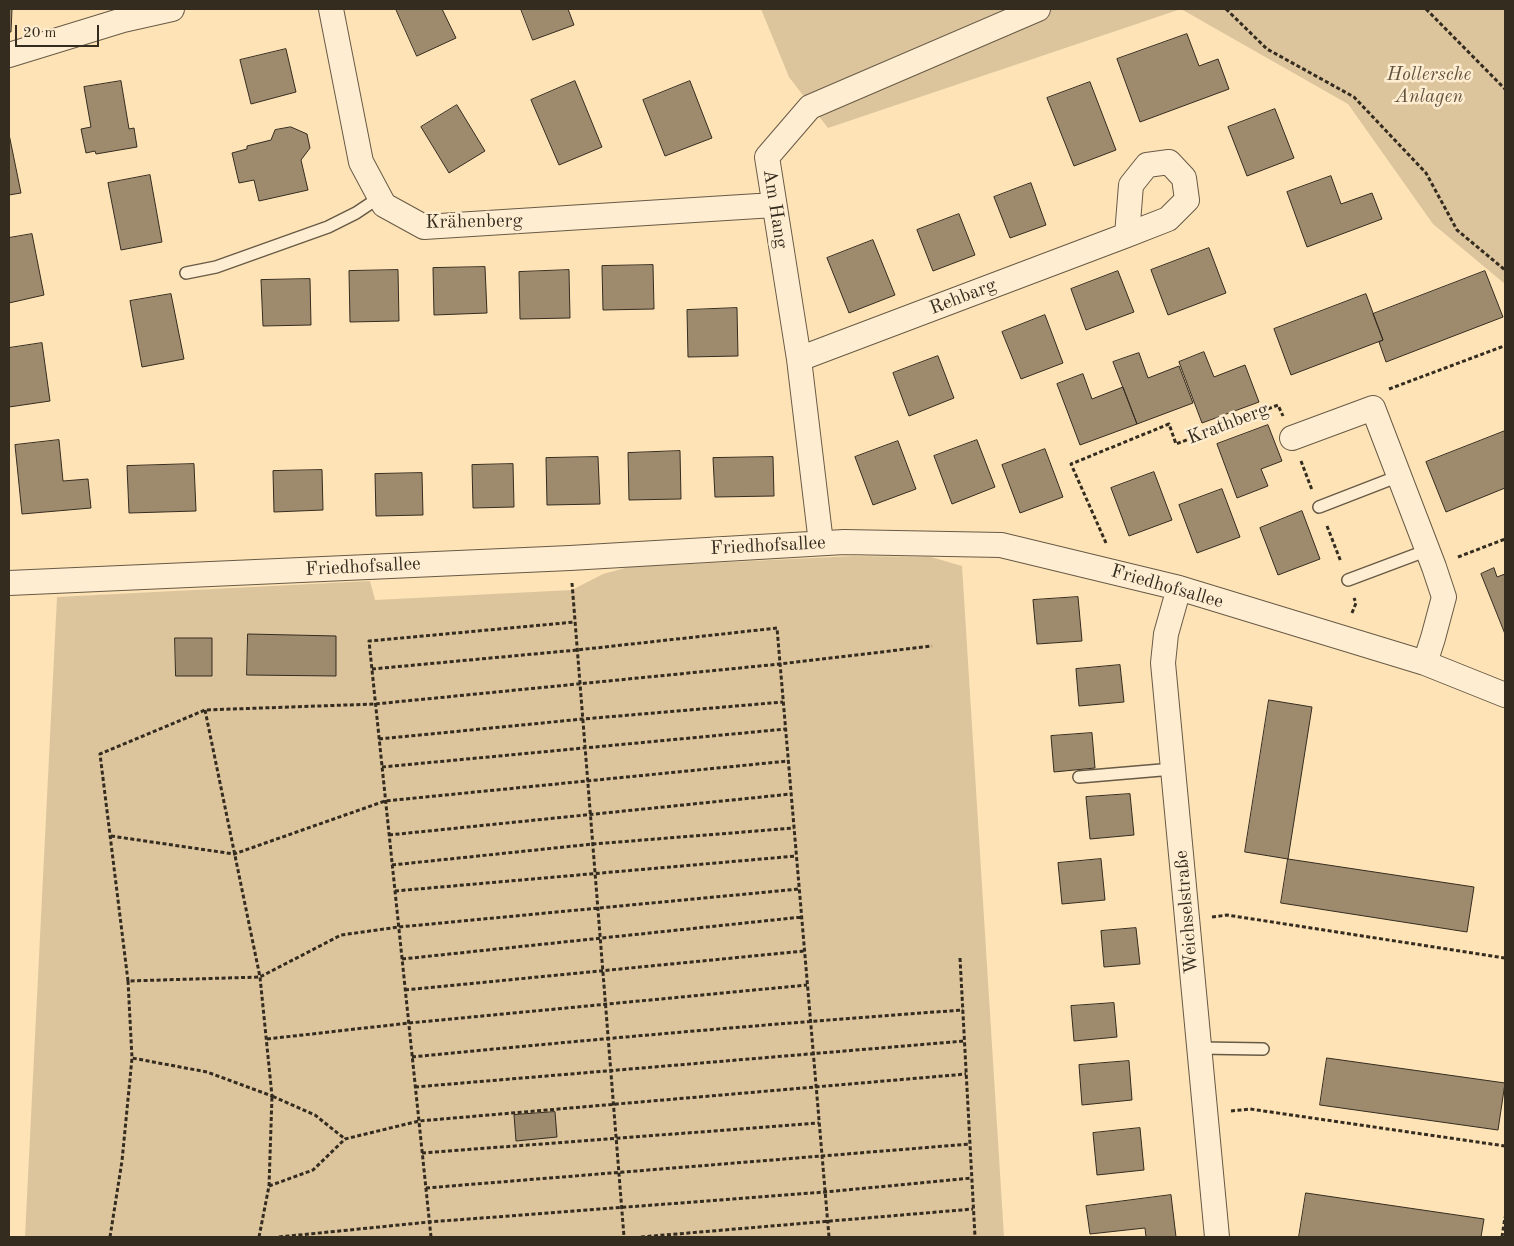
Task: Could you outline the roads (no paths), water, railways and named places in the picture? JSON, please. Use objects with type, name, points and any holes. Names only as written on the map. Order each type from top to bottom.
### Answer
[{"type":"street","points":[[9,55],[122,15],[172,9]]},
{"type":"street","name":"Krähenberg","points":[[331,9],[360,162],[384,205],[424,227],[774,205]]},
{"type":"street","name":"Am Hang","points":[[822,543],[799,359],[767,157],[810,107],[1038,9]]},
{"type":"street","name":"Rehbarg","points":[[799,359],[1127,234]]},
{"type":"street","name":"Krathberg","points":[[1292,438],[1373,408],[1399,476]]},
{"type":"street","points":[[1399,476],[1444,597],[1425,664]]},
{"type":"street","name":"Friedhofsallee","points":[[9,583],[570,558],[844,542],[1001,545],[1179,588],[1425,664],[1505,695]]},
{"type":"street","name":"Weichselstraße","points":[[1179,588],[1166,634],[1163,664],[1217,1237]]},
{"type":"lane","points":[[186,273],[216,267],[328,227],[356,213],[380,197]]},
{"type":"lane","points":[[1319,507],[1399,476]]},
{"type":"lane","points":[[1348,580],[1431,558]]},
{"type":"lane","points":[[1079,777],[1173,769]]},
{"type":"lane","points":[[1200,1048],[1263,1049]]},
{"type":"park label","name":"Hollersche Anlagen","points":[[1429,86]]}]
